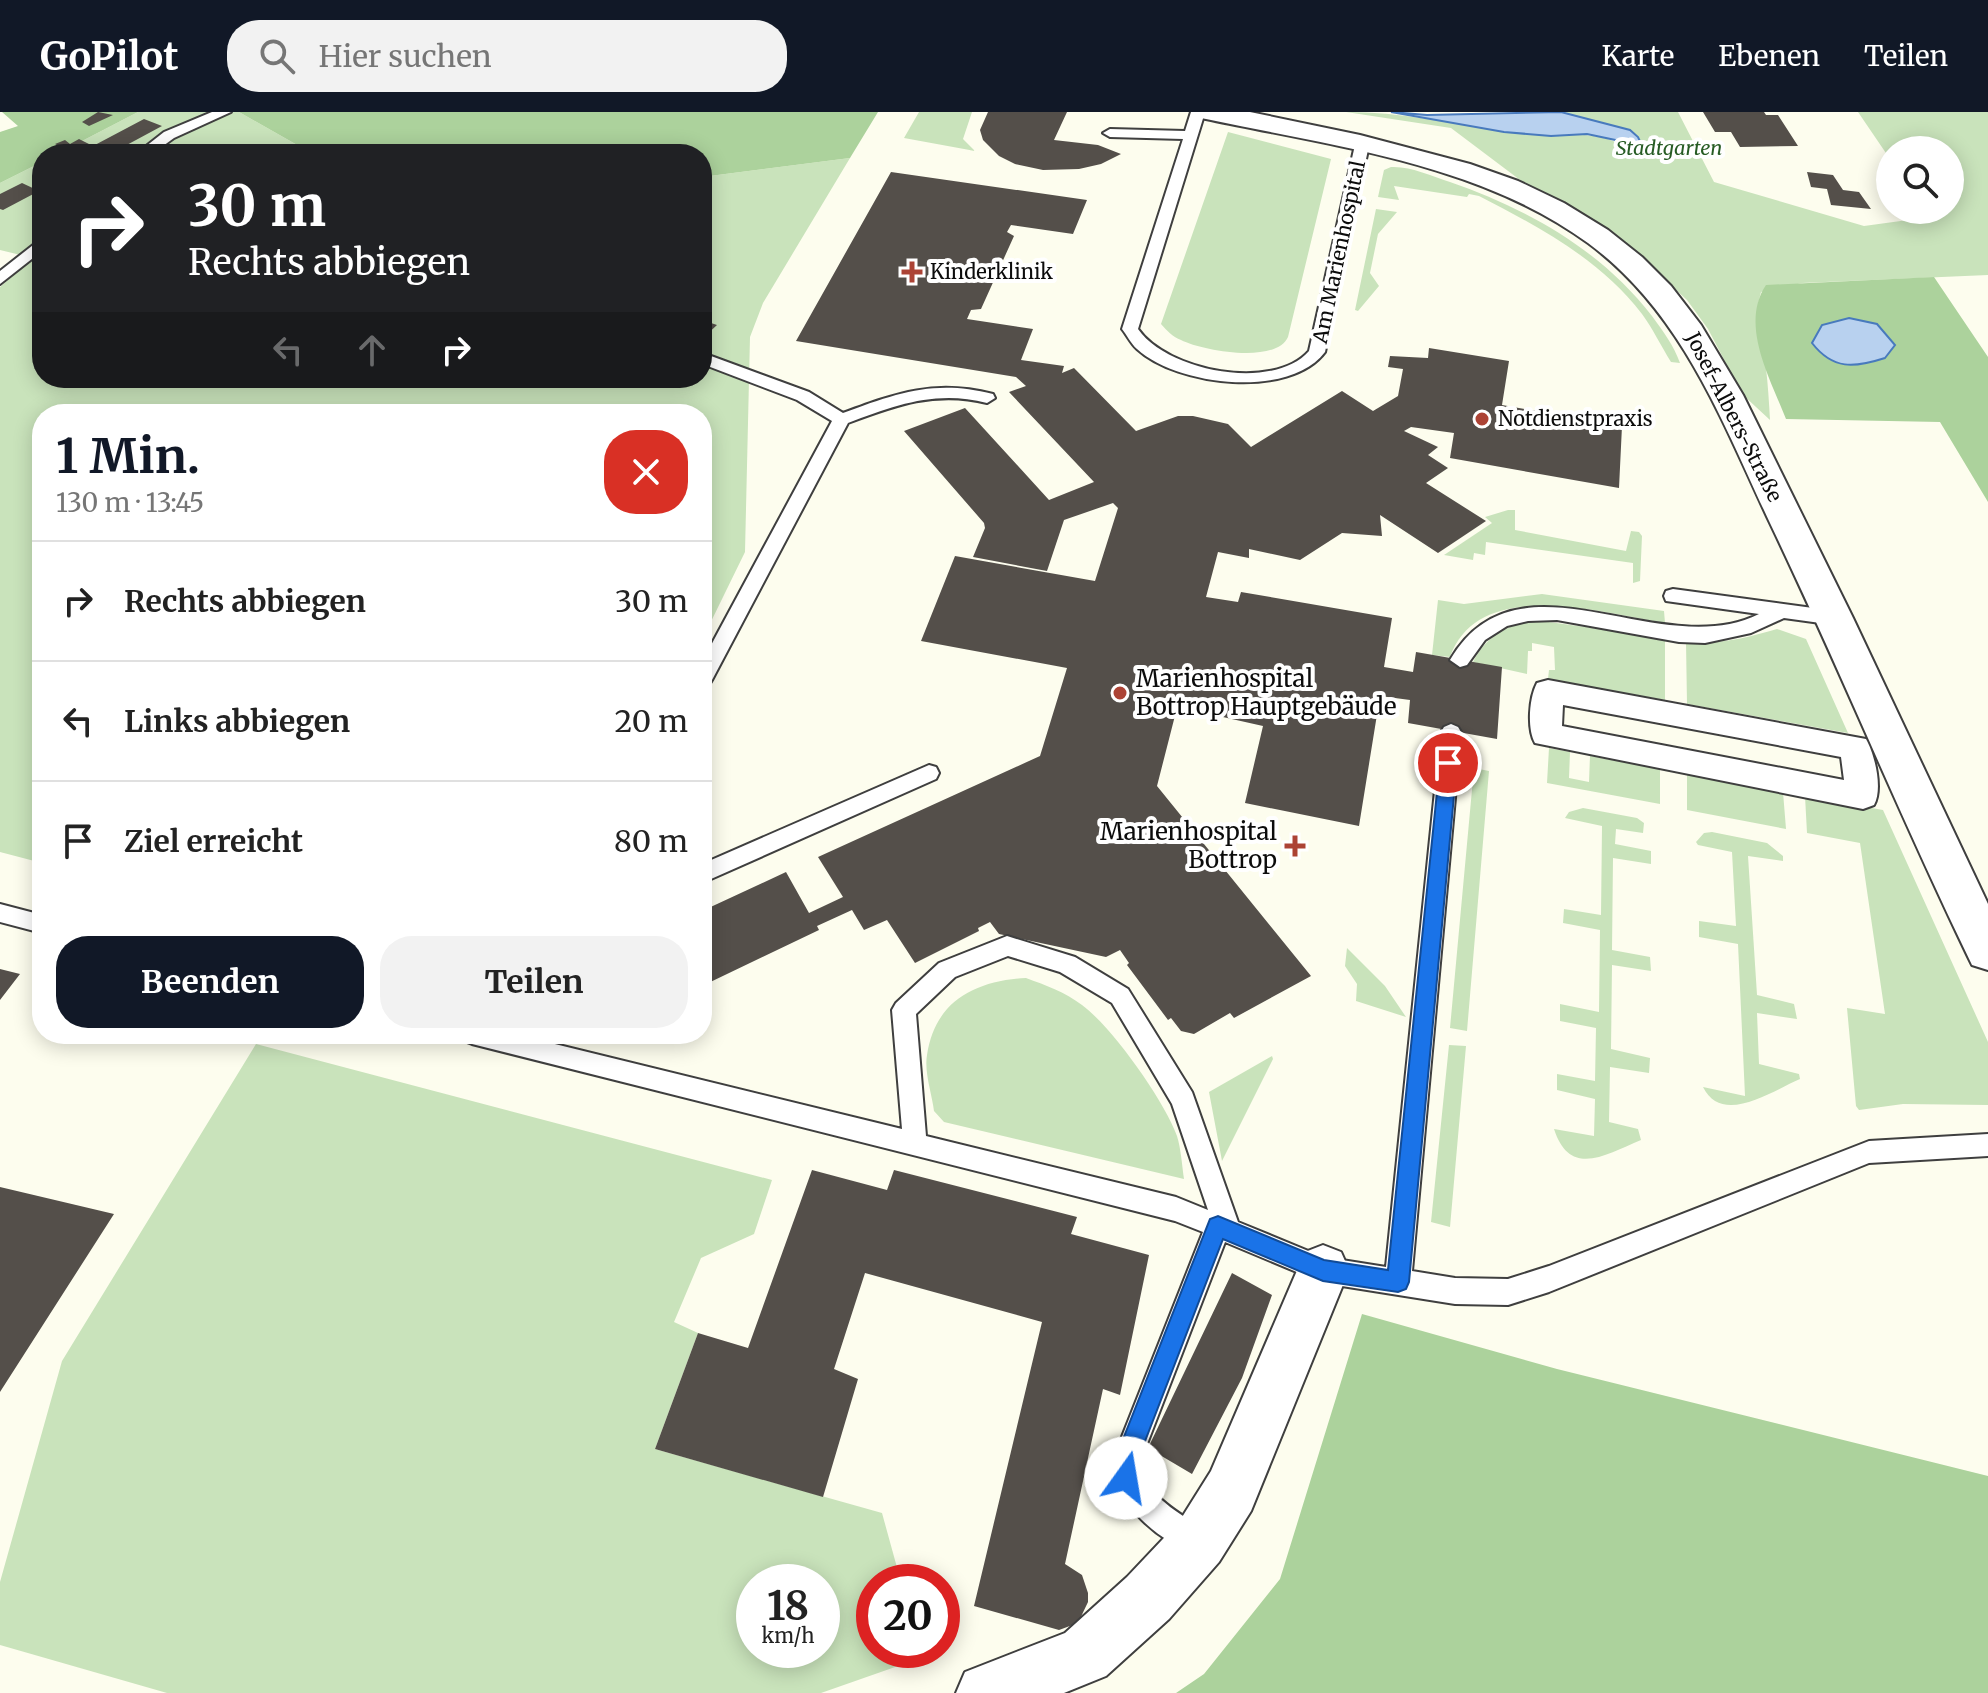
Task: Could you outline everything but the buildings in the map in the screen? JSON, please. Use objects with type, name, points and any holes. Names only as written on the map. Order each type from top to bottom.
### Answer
[{"type":"street","name":"Josef-Albers-Straße","points":[[1201,123],[1362,145],[1436,162],[1496,182],[1595,235],[1638,267],[1676,310],[1707,357],[1835,618],[1988,951]]},
{"type":"street","points":[[1548,691],[1855,748],[1863,796],[1546,735],[1548,691]]},
{"type":"street","points":[[986,1693],[1085,1655],[1148,1598],[1199,1542],[1231,1491],[1323,1270]]},
{"type":"lane","points":[[157,144],[169,135],[224,112]]},
{"type":"lane","name":"Am Marienhospital","points":[[1198,112],[1201,123],[1130,329],[1143,349],[1178,366],[1245,377],[1291,371],[1306,365],[1317,352],[1362,145]]},
{"type":"lane","points":[[1110,133],[1201,123]]},
{"type":"lane","points":[[0,279],[32,252]]},
{"type":"lane","points":[[712,361],[803,396],[841,419]]},
{"type":"lane","points":[[712,661],[841,419],[911,394],[933,390],[963,390],[987,398]]},
{"type":"lane","points":[[1673,596],[1835,618]]},
{"type":"lane","points":[[1460,660],[1479,634],[1507,620],[1530,615],[1575,615],[1705,636],[1760,624],[1780,611]]},
{"type":"lane","points":[[1398,1282],[1451,732]]},
{"type":"lane","points":[[712,870],[929,773]]},
{"type":"lane","points":[[0,913],[32,921]]},
{"type":"lane","points":[[915,1145],[904,1010],[947,970],[1007,946],[1067,964],[1120,996],[1183,1100],[1223,1229],[1126,1462],[1126,1478],[1143,1504],[1199,1542]]},
{"type":"lane","points":[[541,1044],[915,1145],[1176,1209],[1323,1270],[1455,1291],[1508,1292],[1549,1279],[1869,1152],[1988,1145]]},
{"type":"green space","points":[[2,112],[138,112],[76,144],[32,144],[32,167],[0,183],[0,132],[18,126]]},
{"type":"green space","points":[[138,112],[239,112],[295,144],[76,144]]},
{"type":"green space","points":[[239,112],[878,112],[850,158],[712,176],[712,144],[295,144]]},
{"type":"green space","points":[[919,112],[972,112],[963,139],[975,151],[904,138]]},
{"type":"green space","name":"Stadtgarten","points":[[1346,112],[1406,116],[1522,134],[1589,135],[1621,144],[1636,153],[1645,151],[1638,137],[1630,130],[1561,112],[1678,112],[1714,182],[1864,226],[1964,224],[1964,136],[1876,136],[1876,138],[1858,112],[1988,112],[1988,275],[1802,283],[1761,292],[1757,323],[1766,368],[1770,420],[1742,394],[1708,329],[1687,300],[1628,246],[1536,192],[1451,128]]},
{"type":"green space","points":[[1228,132],[1331,159],[1288,337],[1281,345],[1255,353],[1221,351],[1191,344],[1175,337],[1161,324]]},
{"type":"green space","points":[[850,158],[763,303],[750,337],[745,552],[712,620],[712,404],[32,404],[32,860],[0,852],[0,287],[32,259],[32,388],[712,388],[712,176]]},
{"type":"green space","points":[[32,167],[32,258],[0,250],[0,183]]},
{"type":"green space","points":[[1391,167],[1421,172],[1479,193],[1561,234],[1632,292],[1664,333],[1680,363],[1671,362],[1646,320],[1625,294],[1567,246],[1479,196],[1394,186],[1399,200],[1378,197],[1384,170]]},
{"type":"green space","points":[[1376,209],[1397,212],[1378,234],[1370,273],[1379,286],[1358,311],[1355,310]]},
{"type":"green space","points":[[1934,277],[1988,357],[1988,502],[1940,422],[1786,419],[1760,352],[1756,317],[1758,301],[1766,285]]},
{"type":"green space","points":[[1515,510],[1515,530],[1626,551],[1631,531],[1639,532],[1642,536],[1640,581],[1633,583],[1633,563],[1486,542],[1485,555],[1474,553],[1473,560],[1444,555],[1492,523],[1485,517]]},
{"type":"green space","points":[[1542,594],[1664,611],[1665,623],[1576,608],[1514,608],[1487,616],[1465,632],[1450,657],[1432,655],[1438,600],[1464,604]]},
{"type":"green space","points":[[1525,622],[1549,622],[1665,638],[1665,700],[1548,679],[1549,670],[1555,670],[1554,647],[1532,643],[1532,651],[1528,651],[1527,674],[1473,662],[1494,636]]},
{"type":"green space","points":[[1777,629],[1806,639],[1848,733],[1687,704],[1686,642],[1732,640]]},
{"type":"green space","points":[[1549,748],[1570,752],[1569,778],[1589,782],[1590,756],[1660,769],[1660,804],[1547,783]]},
{"type":"green space","points":[[1474,768],[1489,771],[1467,1031],[1450,1028]]},
{"type":"green space","points":[[1687,774],[1783,792],[1786,829],[1687,810]]},
{"type":"green space","points":[[1805,796],[1883,810],[1988,1042],[1988,1105],[1903,1104],[1859,1110],[1856,1106],[1847,1008],[1885,1014],[1860,843],[1807,833]]},
{"type":"green space","points":[[1583,808],[1637,818],[1644,823],[1643,833],[1616,829],[1615,844],[1651,851],[1651,864],[1613,858],[1612,950],[1650,957],[1651,971],[1612,965],[1611,1049],[1650,1058],[1649,1073],[1610,1067],[1609,1122],[1638,1129],[1641,1140],[1591,1158],[1570,1154],[1554,1129],[1594,1136],[1595,1099],[1557,1090],[1557,1074],[1595,1081],[1596,1028],[1560,1021],[1560,1004],[1599,1012],[1600,930],[1563,923],[1564,909],[1601,915],[1602,826],[1565,818],[1569,812]]},
{"type":"green space","points":[[1704,833],[1767,843],[1783,856],[1783,861],[1748,856],[1757,995],[1794,1004],[1797,1019],[1757,1013],[1759,1064],[1799,1074],[1800,1079],[1762,1097],[1735,1105],[1722,1104],[1711,1098],[1703,1087],[1745,1096],[1738,944],[1699,937],[1699,921],[1736,926],[1732,852],[1696,842]]},
{"type":"green space","points":[[1347,948],[1385,986],[1406,1017],[1356,1001],[1357,984],[1345,966]]},
{"type":"green space","points":[[1026,978],[1082,1005],[1122,1047],[1170,1121],[1178,1141],[1184,1179],[944,1122],[934,1111],[926,1062],[931,1036],[939,1021],[960,997],[974,989]]},
{"type":"green space","points":[[256,1044],[772,1180],[754,1234],[701,1258],[674,1322],[698,1333],[655,1449],[882,1513],[896,1564],[856,1564],[856,1668],[892,1668],[821,1693],[167,1693],[0,1645],[0,1582],[62,1361]]},
{"type":"green space","points":[[1449,1045],[1466,1046],[1450,1227],[1431,1222]]},
{"type":"green space","points":[[1272,1056],[1273,1059],[1222,1161],[1209,1092]]},
{"type":"green space","points":[[1362,1314],[1557,1369],[1988,1476],[1988,1693],[1176,1693],[1204,1674],[1280,1579]]},
{"type":"water","points":[[1391,112],[1427,115],[1561,112],[1630,130],[1638,137],[1645,152],[1635,153],[1620,141],[1587,134],[1551,136],[1504,132]]},
{"type":"water","points":[[1849,318],[1877,324],[1895,345],[1885,358],[1863,364],[1845,364],[1828,358],[1812,343],[1822,325]]},
{"type":"place","name":"Kinderklinik","points":[[912,272]]},
{"type":"place","name":"Notdienstpraxis","points":[[1482,419]]},
{"type":"place","name":"Marienhospital Bottrop Hauptgebäude","points":[[1120,693]]},
{"type":"place","name":"Marienhospital Bottrop","points":[[1295,846]]},
{"type":"route","points":[[1126,1478],[1126,1462],[1218,1226],[1323,1270],[1398,1282],[1448,763]]}]
